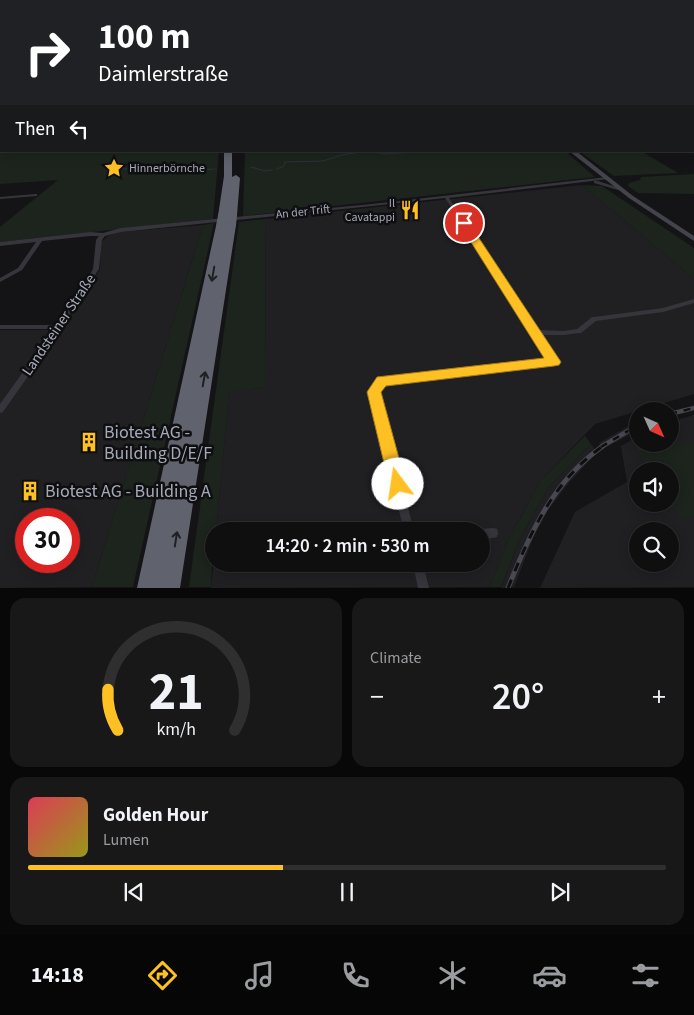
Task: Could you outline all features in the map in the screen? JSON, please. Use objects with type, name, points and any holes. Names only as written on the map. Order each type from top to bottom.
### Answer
[{"type":"highway","points":[[148,588],[227,221],[228,152]]},
{"type":"highway","points":[[168,588],[227,221],[236,152]]},
{"type":"main road","points":[[573,152],[620,189],[694,239]]},
{"type":"street","points":[[582,181],[594,175],[594,169]]},
{"type":"street","name":"An der Trift","points":[[0,244],[90,234],[103,235],[121,230],[607,178]]},
{"type":"street","points":[[582,181],[604,183],[620,189]]},
{"type":"street","points":[[0,198],[36,196]]},
{"type":"street","points":[[407,522],[374,392],[382,381],[554,362],[446,196]]},
{"type":"street","name":"Landsteiner Straße","points":[[0,410],[59,327],[96,269],[99,240],[103,235]]},
{"type":"street","points":[[0,280],[20,269],[40,240]]},
{"type":"street","points":[[535,332],[564,334],[579,331],[594,319],[663,310],[694,302]]},
{"type":"street","points":[[0,327],[59,327]]},
{"type":"street","points":[[420,572],[424,588]]},
{"type":"shaded area","points":[[0,152],[219,152],[213,219],[0,242],[0,227],[58,180],[0,184]]},
{"type":"shaded area","points":[[245,152],[566,152],[595,177],[243,216]]},
{"type":"shaded area","points":[[580,152],[643,152],[678,173],[614,176]]},
{"type":"shaded area","points":[[694,174],[694,194],[638,193],[628,186],[629,183],[640,180],[641,177]]},
{"type":"shaded area","points":[[582,185],[694,279],[694,394],[668,402],[629,402],[629,414],[595,424],[541,480],[508,540],[490,587],[211,588],[213,572],[490,572],[490,522],[217,522],[229,391],[266,387],[265,219]]},
{"type":"shaded area","points":[[582,185],[602,186],[694,248],[694,279]]},
{"type":"shaded area","points":[[265,219],[266,387],[229,392],[217,522],[205,522],[205,572],[212,572],[211,587],[189,587],[239,222]]},
{"type":"shaded area","points":[[214,223],[133,587],[92,587],[203,225]]},
{"type":"shaded area","points":[[203,225],[92,587],[0,588],[0,330],[62,330],[100,269],[101,242],[108,236],[119,232]]},
{"type":"shaded area","points":[[694,415],[694,587],[540,588],[575,512],[627,482],[621,446],[629,442],[629,452],[679,452],[679,419]]},
{"type":"shaded area","points":[[629,426],[629,435],[604,448],[599,443]]},
{"type":"shaded area","points":[[585,436],[591,444],[548,488],[520,539],[501,587],[490,587],[508,540],[541,480]]},
{"type":"shaded area","points":[[591,444],[597,452],[568,484],[548,510],[534,536],[514,587],[501,588],[520,539],[548,488]]},
{"type":"shaded area","points":[[694,444],[694,517],[680,518],[676,512],[679,512],[679,462],[645,462],[639,452],[679,452],[679,445]]},
{"type":"waterway","points":[[277,169],[284,166],[285,162],[323,161],[361,152]]},
{"type":"waterway","points":[[375,152],[384,154],[415,152]]},
{"type":"waterway","points":[[251,167],[265,171],[272,170]]},
{"type":"waterway","points":[[114,168],[172,172],[215,169]]},
{"type":"railway","points":[[679,412],[694,408]]},
{"type":"railway","points":[[601,447],[629,430]]},
{"type":"railway","points":[[508,588],[535,528],[557,492],[570,475],[603,446]]},
{"type":"place","name":"Hinnerbörnche","points":[[114,168]]},
{"type":"place","name":"Il Cavatappi","points":[[410,210]]},
{"type":"place","name":"Biotest AG - Building D/E/F","points":[[89,442]]},
{"type":"place","name":"Biotest AG - Building A","points":[[30,491]]},
{"type":"route","points":[[398,484],[374,392],[382,381],[554,362],[464,223]]}]
